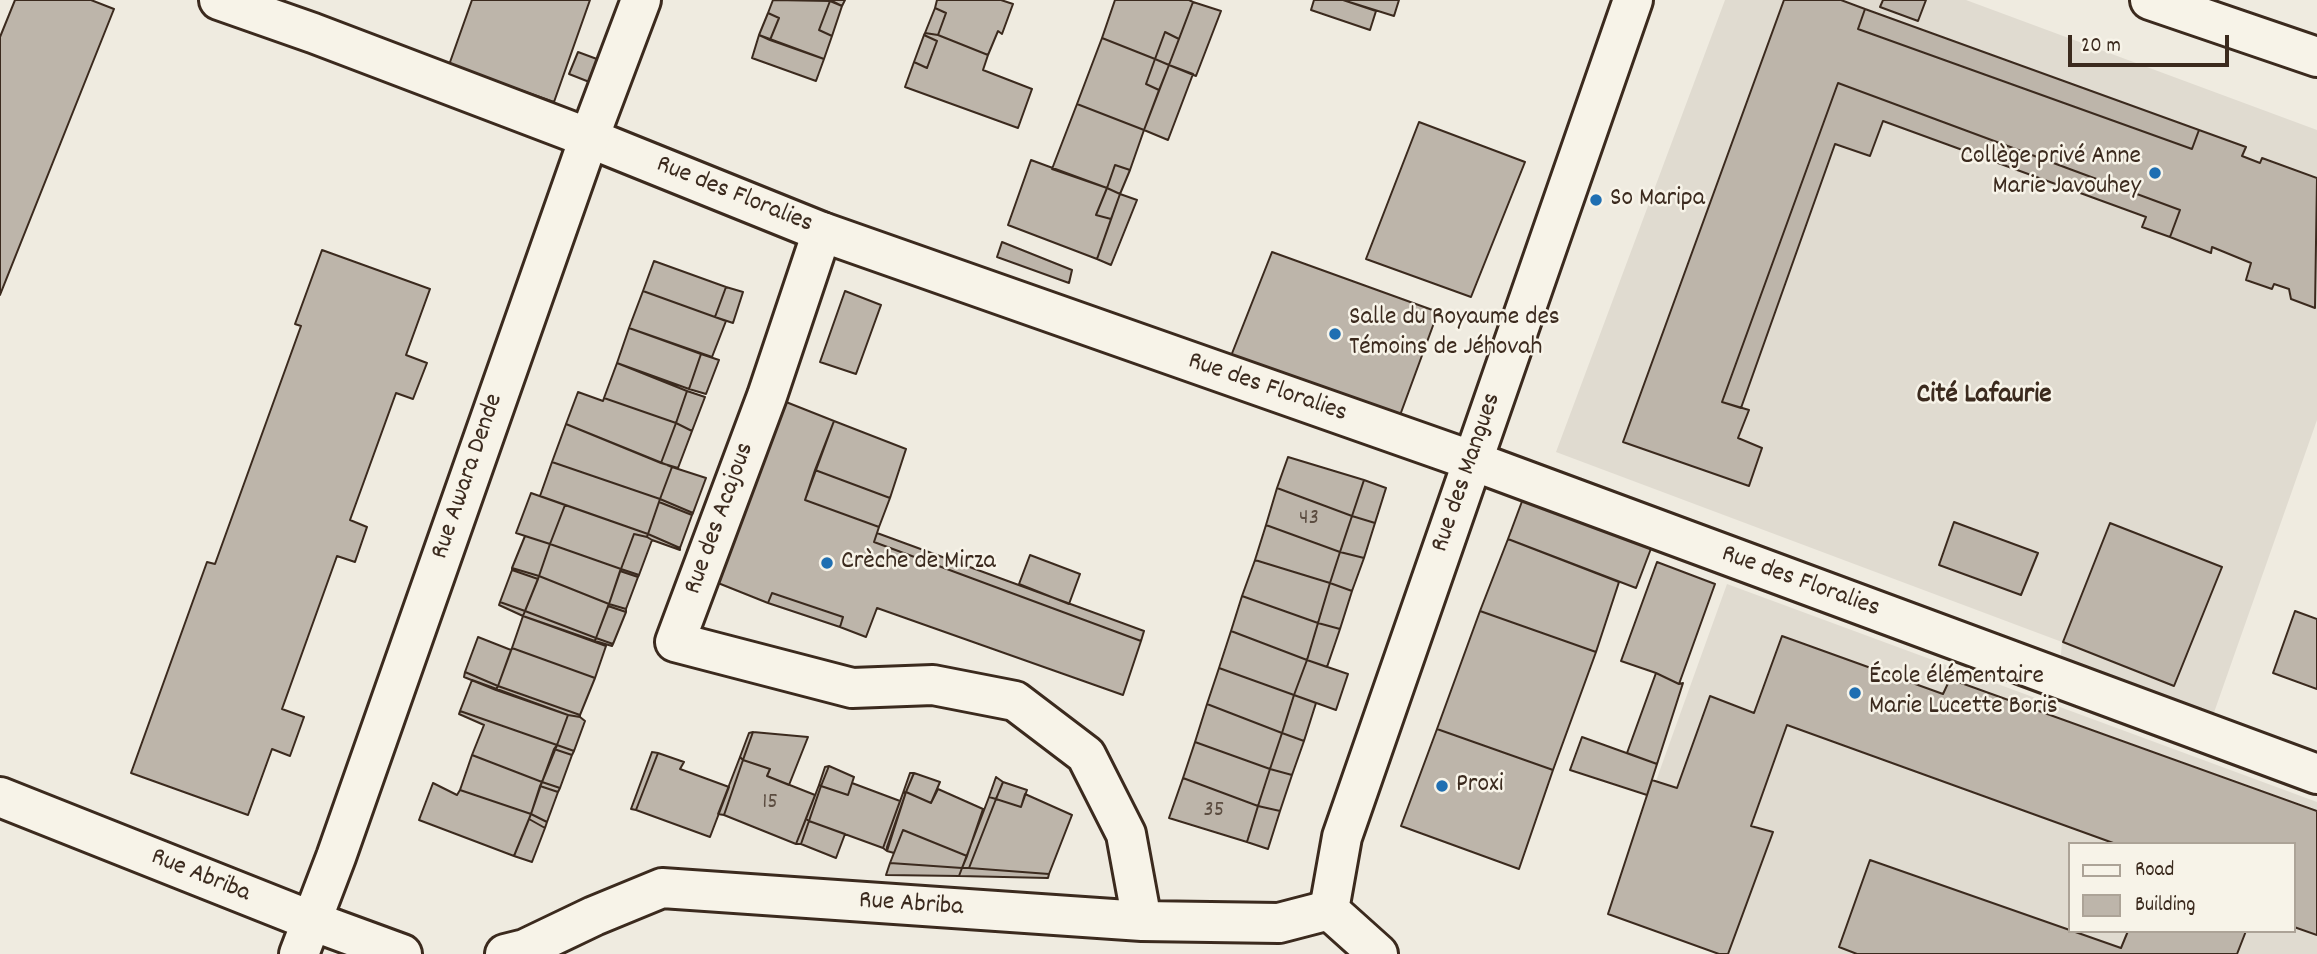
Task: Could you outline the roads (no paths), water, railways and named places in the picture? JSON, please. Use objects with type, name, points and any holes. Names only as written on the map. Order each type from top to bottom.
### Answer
[{"type":"street","name":"Rue des Floralies","points":[[219,0],[589,138],[822,232],[1473,461],[2317,774]]},
{"type":"street","name":"Rue Awara Dende","points":[[305,937],[589,138],[641,0]]},
{"type":"street","name":"Rue des Mangues","points":[[1329,910],[1342,837],[1633,0]]},
{"type":"street","points":[[2150,0],[2317,57]]},
{"type":"street","name":"Rue des Acajous","points":[[822,232],[767,396],[676,642],[852,688],[933,685],[1015,701],[1086,755],[1126,834],[1142,921]]},
{"type":"street","name":"Rue Abriba","points":[[0,797],[305,937],[402,954]]},
{"type":"street","name":"Rue Abriba","points":[[505,954],[525,949],[662,888],[1142,921],[1279,923],[1329,910]]},
{"type":"street","points":[[1329,910],[1378,954]]},
{"type":"place","name":"Collège privé Anne Marie Javouhey","points":[[2155,173]]},
{"type":"place","name":"So Maripa","points":[[1596,200]]},
{"type":"place","name":"Salle du Royaume des Témoins de Jéhovah","points":[[1335,334]]},
{"type":"place","name":"Crèche de Mirza","points":[[827,563]]},
{"type":"place","name":"École élémentaire Marie Lucette Boris","points":[[1855,693]]},
{"type":"place","name":"Proxi","points":[[1442,786]]},
{"type":"district","name":"Cité Lafaurie","points":[[1984,397]]}]
